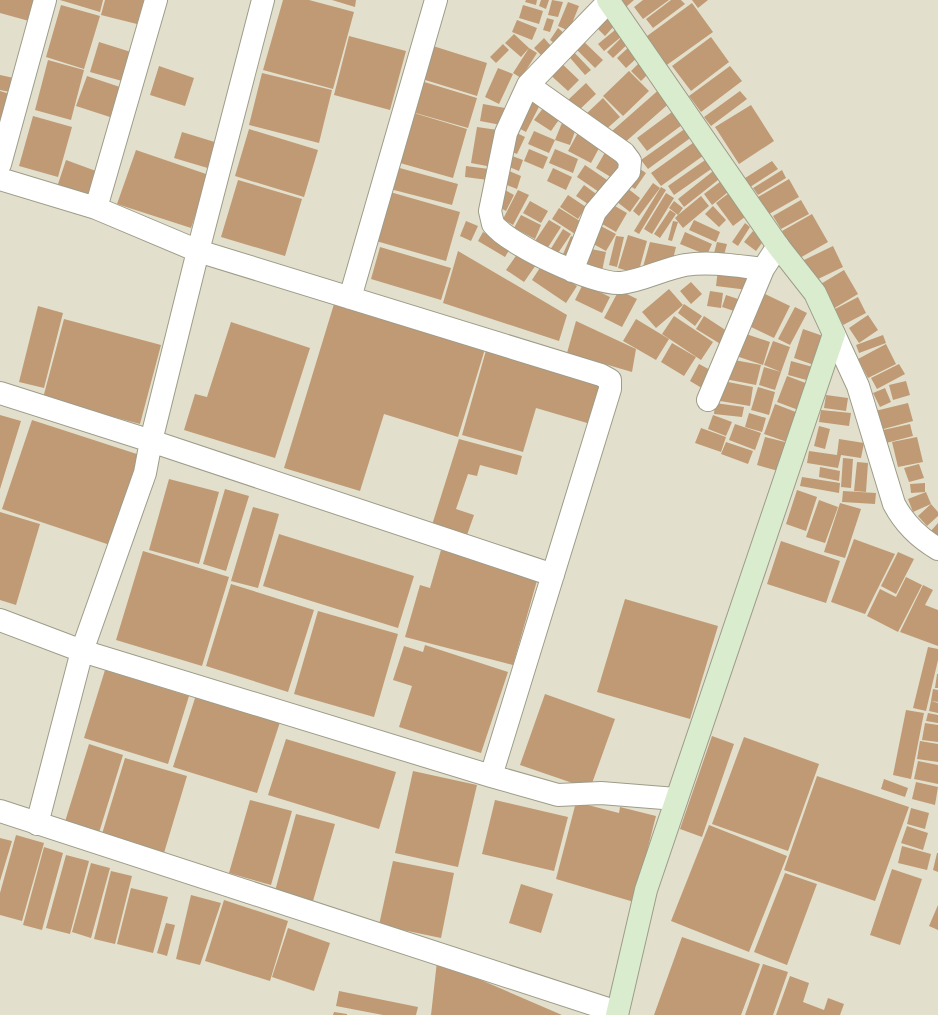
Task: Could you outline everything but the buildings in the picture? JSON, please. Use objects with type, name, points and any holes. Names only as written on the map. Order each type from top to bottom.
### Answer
[{"type":"street","points":[[0,164],[45,0]]},
{"type":"street","points":[[96,208],[156,0]]},
{"type":"street","points":[[37,824],[82,652],[145,473],[151,441],[198,251],[263,0]]},
{"type":"street","points":[[350,298],[436,0]]},
{"type":"street","points":[[763,269],[711,262],[684,265],[620,283],[605,281],[572,271],[517,242],[496,228],[490,218],[492,195],[506,134],[528,85],[608,1],[778,246],[815,293],[858,386],[894,504],[902,519],[925,542],[938,549]]},
{"type":"street","points":[[528,85],[624,153],[630,161],[629,172],[595,212],[572,271]]},
{"type":"street","points":[[0,179],[96,208],[198,251],[601,375],[610,380],[610,389],[491,776]]},
{"type":"street","points":[[708,400],[763,269],[778,246]]},
{"type":"street","points":[[0,811],[617,1013],[646,890],[834,334]]},
{"type":"street","points":[[0,393],[151,441],[552,575]]},
{"type":"street","points":[[0,620],[82,652],[558,795],[601,793],[676,799]]}]
